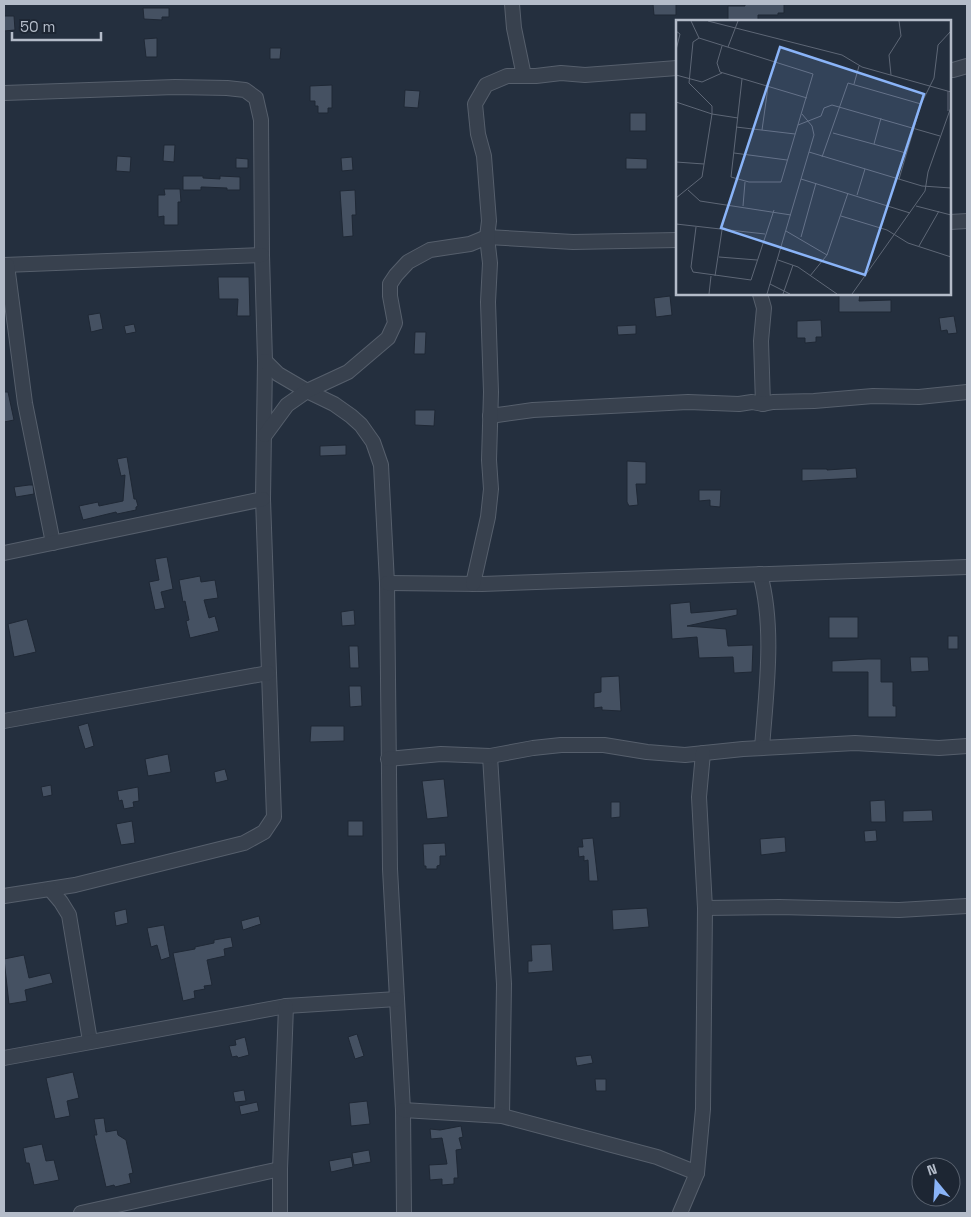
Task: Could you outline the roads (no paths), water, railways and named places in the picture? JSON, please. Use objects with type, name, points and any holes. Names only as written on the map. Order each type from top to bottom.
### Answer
[{"type":"street","points":[[512,4],[514,28],[524,76]]},
{"type":"street","points":[[951,70],[967,66]]},
{"type":"street","points":[[473,584],[488,518],[490,498],[488,302],[490,264],[487,237],[489,221],[484,156],[478,134],[475,104],[486,85],[507,76],[561,73],[585,75],[676,68]]},
{"type":"street","points":[[4,93],[175,87],[227,88],[245,90],[256,98],[261,120],[265,361],[263,499],[274,817],[264,832],[244,843],[75,885],[4,896]]},
{"type":"street","points":[[951,222],[967,221]]},
{"type":"street","points":[[264,436],[287,405],[307,391],[348,372],[388,338],[395,323],[390,296],[390,284],[408,262],[430,250],[470,244],[487,237],[573,242],[676,240]]},
{"type":"street","points":[[490,264],[497,251],[512,239]]},
{"type":"street","points":[[53,543],[25,402],[5,265],[262,254]]},
{"type":"street","points":[[760,295],[764,308],[761,350],[762,404]]},
{"type":"street","points":[[265,361],[278,374],[334,404],[361,425],[373,442],[381,465],[387,583],[390,869],[403,1110],[404,1213]]},
{"type":"street","points":[[490,416],[533,410],[688,402],[739,404],[752,402],[762,404],[873,396],[919,397],[967,392]]},
{"type":"street","points":[[4,553],[263,499]]},
{"type":"street","points":[[387,583],[473,584],[967,567]]},
{"type":"street","points":[[760,574],[767,616],[767,664],[762,748]]},
{"type":"street","points":[[4,721],[268,673]]},
{"type":"street","points":[[388,759],[441,754],[490,756],[561,745],[604,745],[647,752],[685,755],[762,748],[855,743],[939,748],[967,746]]},
{"type":"street","points":[[680,1213],[696,1173],[703,1109],[705,908],[699,797],[703,753]]},
{"type":"street","points":[[490,756],[504,984],[502,1116]]},
{"type":"street","points":[[50,889],[69,915],[90,1041]]},
{"type":"street","points":[[705,908],[779,907],[899,910],[967,906]]},
{"type":"street","points":[[4,1058],[286,1006],[397,999]]},
{"type":"street","points":[[280,1213],[286,1006]]},
{"type":"street","points":[[403,1110],[502,1116],[657,1157],[696,1173]]},
{"type":"street","points":[[81,1213],[280,1169]]}]
